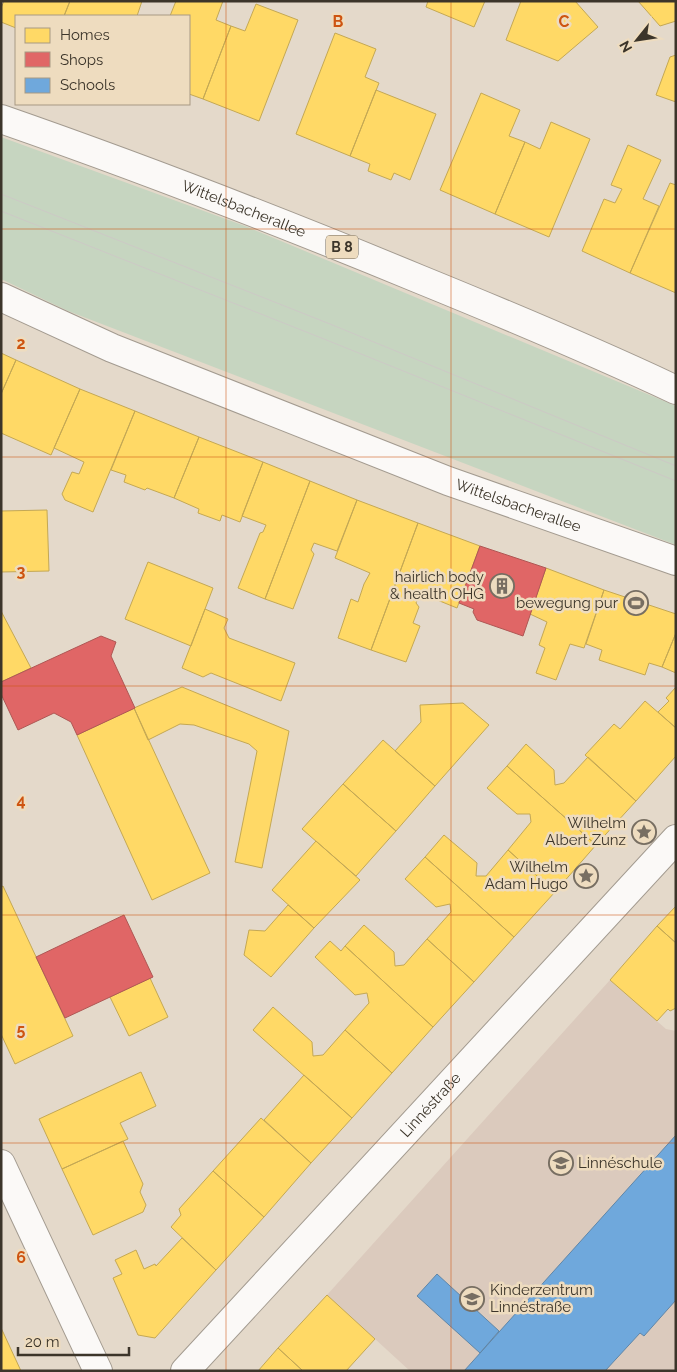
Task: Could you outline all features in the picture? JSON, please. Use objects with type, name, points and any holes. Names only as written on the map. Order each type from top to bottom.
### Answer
[{"type":"main road","name":"Wittelsbacherallee","points":[[1,120],[71,143],[306,232],[580,345],[676,390]]},
{"type":"main road","name":"Wittelsbacherallee","points":[[1,297],[112,348],[448,481],[676,561]]},
{"type":"main road","name":"Linnéstraße","points":[[185,1371],[676,839]]},
{"type":"main road","points":[[1,1164],[98,1371]]},
{"type":"shaded area","name":"Linnéschule","points":[[610,980],[666,1029],[676,1031],[676,1371],[410,1371],[327,1295]]},
{"type":"green space","points":[[1,137],[245,226],[676,406],[676,545],[68,311],[1,279]]},
{"type":"building: Homes","points":[[4,1],[70,1],[64,15],[15,15],[15,28],[1,22],[1,8]]},
{"type":"building: Homes","points":[[70,1],[142,1],[137,15],[64,15]]},
{"type":"building: Homes","points":[[176,1],[223,1],[216,20],[231,26],[203,99],[190,94],[190,15],[170,15]]},
{"type":"building: Homes","points":[[428,1],[485,1],[474,27],[426,7]]},
{"type":"building: Homes","points":[[521,1],[575,1],[598,27],[558,61],[506,40]]},
{"type":"building: Homes","points":[[638,1],[676,1],[676,21],[660,26]]},
{"type":"building: Homes","points":[[256,4],[298,20],[259,121],[203,99],[231,26],[245,31]]},
{"type":"building: Homes","points":[[335,33],[376,49],[365,77],[379,83],[350,156],[296,134]]},
{"type":"building: Homes","points":[[676,55],[676,102],[656,95],[670,57]]},
{"type":"building: Homes","points":[[376,90],[436,114],[410,180],[394,173],[391,180],[368,171],[370,164],[350,156]]},
{"type":"building: Homes","points":[[481,93],[520,110],[509,136],[525,142],[495,214],[440,190]]},
{"type":"building: Homes","points":[[551,122],[590,139],[549,237],[495,214],[525,142],[540,149]]},
{"type":"building: Homes","points":[[628,145],[661,160],[643,199],[659,206],[630,273],[582,251],[604,199],[615,203],[622,189],[611,185]]},
{"type":"building: Homes","points":[[670,183],[676,185],[676,293],[630,273]]},
{"type":"building: Homes","points":[[1,353],[16,360],[1,394]]},
{"type":"building: Homes","points":[[16,360],[80,389],[51,455],[1,433],[1,394]]},
{"type":"building: Homes","points":[[80,389],[135,411],[93,512],[65,500],[62,494],[72,472],[79,474],[84,462],[54,448]]},
{"type":"building: Homes","points":[[135,411],[199,437],[174,498],[124,482],[126,475],[111,470]]},
{"type":"building: Homes","points":[[199,437],[263,462],[240,522],[222,515],[220,521],[198,513],[199,509],[174,498]]},
{"type":"building: Homes","points":[[263,462],[310,481],[265,599],[238,588],[260,533],[263,532],[266,525],[242,516]]},
{"type":"building: Homes","points":[[310,481],[357,500],[337,551],[314,543],[311,550],[314,554],[293,609],[265,599]]},
{"type":"building: Homes","points":[[357,500],[418,523],[371,650],[338,638],[351,599],[358,602],[370,573],[335,558]]},
{"type":"building: Homes","points":[[47,510],[49,571],[1,572],[1,511]]},
{"type":"building: Homes","points":[[418,523],[480,546],[457,608],[420,593],[416,603],[419,607],[413,623],[420,626],[406,662],[371,650]]},
{"type":"building: Homes","points":[[148,562],[213,588],[191,646],[125,619]]},
{"type":"building: Homes","points":[[546,568],[604,590],[584,648],[570,644],[556,680],[536,673],[545,648],[539,645],[547,622],[530,614]]},
{"type":"building: Homes","points":[[604,590],[676,614],[676,633],[662,667],[649,663],[645,675],[599,660],[602,650],[586,644]]},
{"type":"building: Homes","points":[[205,609],[228,619],[224,628],[229,638],[295,663],[281,701],[211,673],[203,677],[182,668]]},
{"type":"building: Homes","points":[[1,611],[31,668],[1,682]]},
{"type":"building: Homes","points":[[676,633],[676,673],[662,667]]},
{"type":"building: Homes","points":[[182,687],[289,731],[262,868],[235,862],[257,751],[249,744],[194,725],[180,724],[148,740],[134,708]]},
{"type":"building: Homes","points":[[676,687],[676,728],[658,712],[669,701],[666,698]]},
{"type":"building: Homes","points":[[645,701],[676,728],[676,756],[636,801],[585,755],[614,724],[620,729]]},
{"type":"building: Homes","points":[[463,703],[489,725],[435,786],[395,751],[421,722],[420,705]]},
{"type":"building: Homes","points":[[134,708],[210,873],[152,900],[77,735]]},
{"type":"building: Homes","points":[[383,740],[435,786],[396,831],[343,784]]},
{"type":"building: Homes","points":[[526,744],[554,770],[555,785],[564,783],[588,757],[636,801],[596,845],[507,766]]},
{"type":"building: Homes","points":[[507,766],[596,845],[555,892],[508,850],[531,822],[530,814],[517,814],[487,788]]},
{"type":"building: Homes","points":[[343,784],[396,831],[356,876],[302,829]]},
{"type":"building: Homes","points":[[444,835],[477,863],[476,876],[486,876],[508,850],[555,892],[514,937],[425,857]]},
{"type":"building: Homes","points":[[316,841],[360,880],[314,928],[272,890]]},
{"type":"building: Homes","points":[[425,857],[514,937],[474,982],[427,939],[451,912],[450,904],[436,907],[405,879]]},
{"type":"building: Homes","points":[[3,886],[73,1036],[15,1064],[1,1034],[1,887]]},
{"type":"building: Homes","points":[[288,905],[314,928],[271,977],[244,955],[249,930],[265,931]]},
{"type":"building: Homes","points":[[676,906],[676,943],[657,926]]},
{"type":"building: Homes","points":[[364,925],[394,952],[395,966],[404,965],[427,939],[474,982],[433,1027],[345,946]]},
{"type":"building: Homes","points":[[657,926],[676,943],[676,1008],[670,1011],[668,1009],[657,1021],[610,980]]},
{"type":"building: Homes","points":[[330,941],[341,951],[345,946],[433,1027],[392,1073],[345,1030],[369,1003],[367,993],[355,995],[315,957]]},
{"type":"building: Homes","points":[[150,978],[168,1017],[129,1036],[110,997]]},
{"type":"building: Homes","points":[[273,1007],[312,1042],[313,1056],[323,1055],[345,1030],[392,1073],[352,1118],[253,1030]]},
{"type":"building: Homes","points":[[141,1072],[156,1106],[120,1123],[128,1139],[62,1169],[39,1119]]},
{"type":"building: Homes","points":[[304,1075],[352,1118],[311,1163],[264,1120]]},
{"type":"building: Homes","points":[[261,1118],[311,1163],[264,1217],[213,1171]]},
{"type":"building: Homes","points":[[123,1141],[143,1184],[140,1192],[146,1205],[143,1212],[93,1235],[62,1169]]},
{"type":"building: Homes","points":[[213,1171],[264,1217],[216,1270],[171,1227],[181,1215],[179,1209]]},
{"type":"building: Homes","points":[[182,1238],[216,1270],[155,1338],[138,1335],[113,1278],[122,1274],[115,1260],[136,1250],[144,1269],[155,1264],[156,1266]]},
{"type":"building: Homes","points":[[327,1295],[375,1339],[346,1371],[303,1371],[278,1348]]},
{"type":"building: Homes","points":[[1,1328],[3,1332],[21,1371],[1,1371]]},
{"type":"building: Homes","points":[[278,1348],[303,1371],[258,1371]]},
{"type":"building: Shops","name":"hairlich body & health OHG","points":[[480,546],[546,568],[523,636],[477,620],[473,612],[474,609],[459,603]]},
{"type":"building: Shops","points":[[101,636],[116,642],[111,656],[135,708],[77,735],[71,722],[54,713],[18,730],[1,694],[1,682]]},
{"type":"building: Shops","points":[[124,915],[153,977],[65,1018],[36,957]]},
{"type":"building: Schools","points":[[676,1135],[676,1300],[644,1336],[640,1333],[605,1371],[464,1371]]},
{"type":"building: Schools","name":"Kinderzentrum Linnéstraße","points":[[437,1274],[499,1331],[480,1353],[417,1296]]},
{"type":"tram line","points":[[1,194],[330,324],[676,466]]},
{"type":"tram line","points":[[1,211],[676,481]]},
{"type":"place","name":"hairlich body & health OHG","points":[[502,586]]},
{"type":"place","name":"bewegung pur","points":[[636,603]]},
{"type":"place","name":"Wilhelm Albert Zunz","points":[[644,832]]},
{"type":"place","name":"Wilhelm Adam Hugo","points":[[586,876]]},
{"type":"place","name":"Linnéschule","points":[[561,1163]]},
{"type":"place","name":"Kinderzentrum Linnéstraße","points":[[472,1299]]}]
